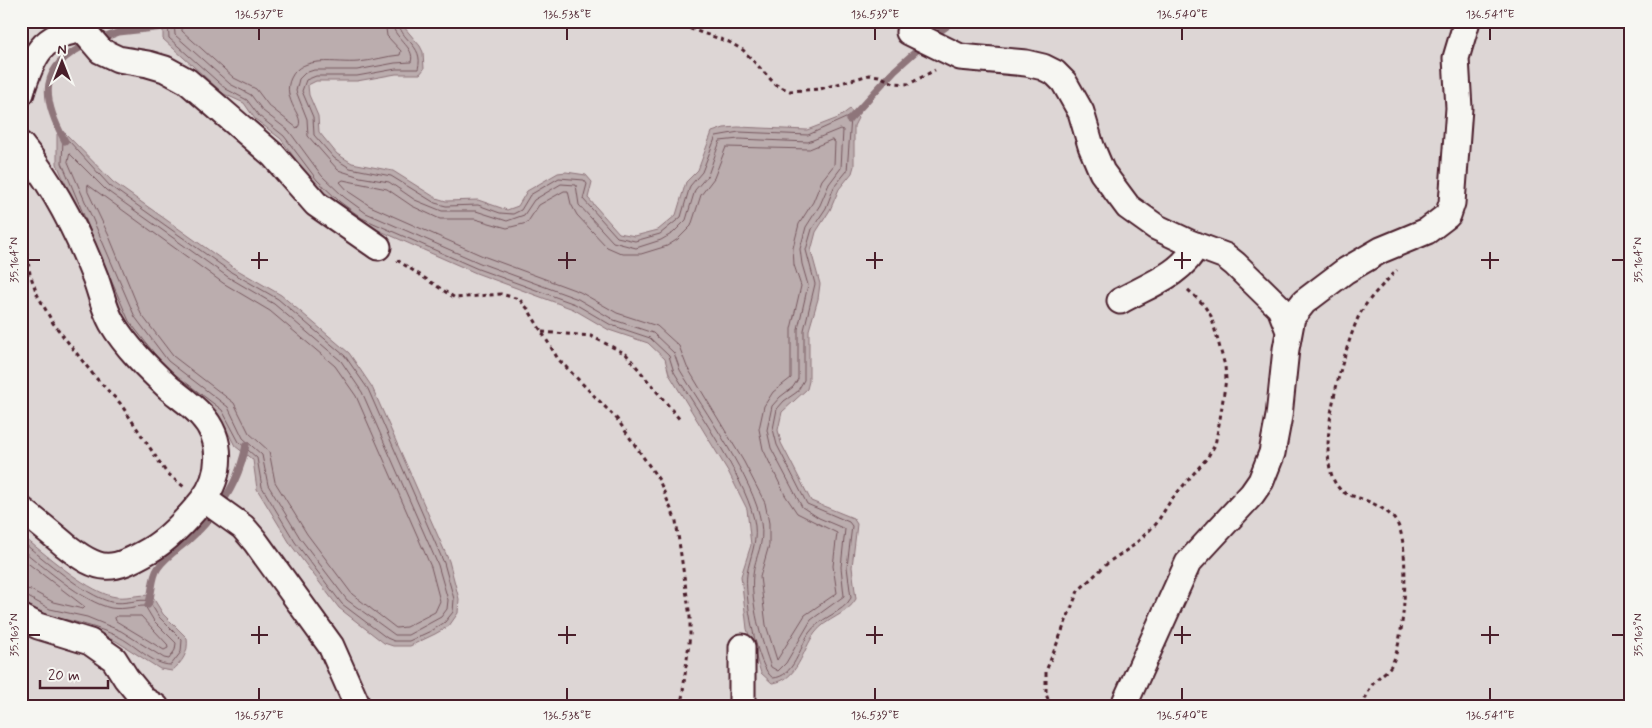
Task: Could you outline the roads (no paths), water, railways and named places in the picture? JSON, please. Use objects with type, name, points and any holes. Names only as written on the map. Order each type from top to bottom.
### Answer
[{"type":"lane","points":[[1122,707],[1188,563],[1252,494],[1261,480],[1272,453],[1280,416],[1292,317],[1304,302],[1345,271],[1381,250],[1427,232],[1448,215],[1452,203],[1459,108],[1456,58],[1467,21]]},
{"type":"lane","points":[[21,93],[33,58],[55,29],[83,30],[95,42],[118,59],[165,69],[187,81],[273,155],[316,204],[378,247]]},
{"type":"lane","points":[[908,32],[955,54],[1026,62],[1055,73],[1072,95],[1102,172],[1128,207],[1156,227],[1225,256],[1236,264],[1280,308],[1289,331]]},
{"type":"lane","points":[[21,146],[58,201],[76,234],[95,277],[106,313],[114,327],[130,349],[168,387],[202,415],[212,429],[219,459],[215,477],[215,507],[255,541],[331,646],[358,707]]},
{"type":"lane","points":[[1120,301],[1176,269],[1187,260],[1196,245]]},
{"type":"lane","points":[[21,509],[92,564],[117,565],[130,562],[154,548],[192,514],[215,507]]},
{"type":"lane","points":[[21,617],[38,626],[90,642],[114,659],[126,678],[144,700],[156,707]]},
{"type":"lane","points":[[742,647],[742,707]]},
{"type":"water","points":[[163,21],[404,21],[404,27],[423,52],[424,69],[420,74],[396,74],[357,81],[316,81],[308,85],[309,95],[318,116],[319,132],[337,154],[352,163],[393,171],[436,198],[446,201],[478,200],[507,210],[518,206],[527,191],[558,173],[566,172],[586,175],[592,182],[588,198],[619,233],[635,236],[658,230],[676,215],[686,182],[698,170],[712,132],[724,128],[738,127],[807,130],[838,118],[850,109],[858,118],[854,126],[854,166],[852,173],[839,189],[830,210],[816,232],[811,251],[820,284],[818,299],[809,330],[809,381],[807,389],[782,412],[778,430],[781,443],[811,501],[853,518],[857,524],[852,567],[856,599],[847,609],[815,633],[794,671],[788,677],[772,683],[761,673],[747,629],[741,576],[751,545],[747,509],[728,471],[669,374],[665,359],[648,343],[609,330],[573,309],[476,273],[360,222],[337,206],[313,184],[281,139],[255,119],[244,103],[224,94],[163,39]]},
{"type":"water","points":[[65,133],[113,182],[234,268],[281,295],[349,353],[372,387],[449,561],[459,599],[458,613],[449,626],[410,646],[393,646],[384,643],[339,608],[291,545],[257,489],[253,460],[235,446],[218,413],[160,369],[125,323],[57,164],[57,134]]},
{"type":"water","points":[[21,535],[76,578],[100,592],[116,597],[152,596],[163,614],[187,638],[186,653],[179,664],[172,671],[160,669],[116,641],[46,620],[21,606]]},
{"type":"waterway","points":[[932,37],[946,27],[949,21]]},
{"type":"waterway","points":[[98,40],[119,32],[173,26]]},
{"type":"waterway","points":[[65,141],[51,111],[49,85],[52,73],[60,62],[88,44]]},
{"type":"waterway","points":[[849,120],[895,70],[924,44]]},
{"type":"waterway","points":[[148,605],[154,576],[158,568],[210,519],[226,497],[233,485],[246,445]]}]
